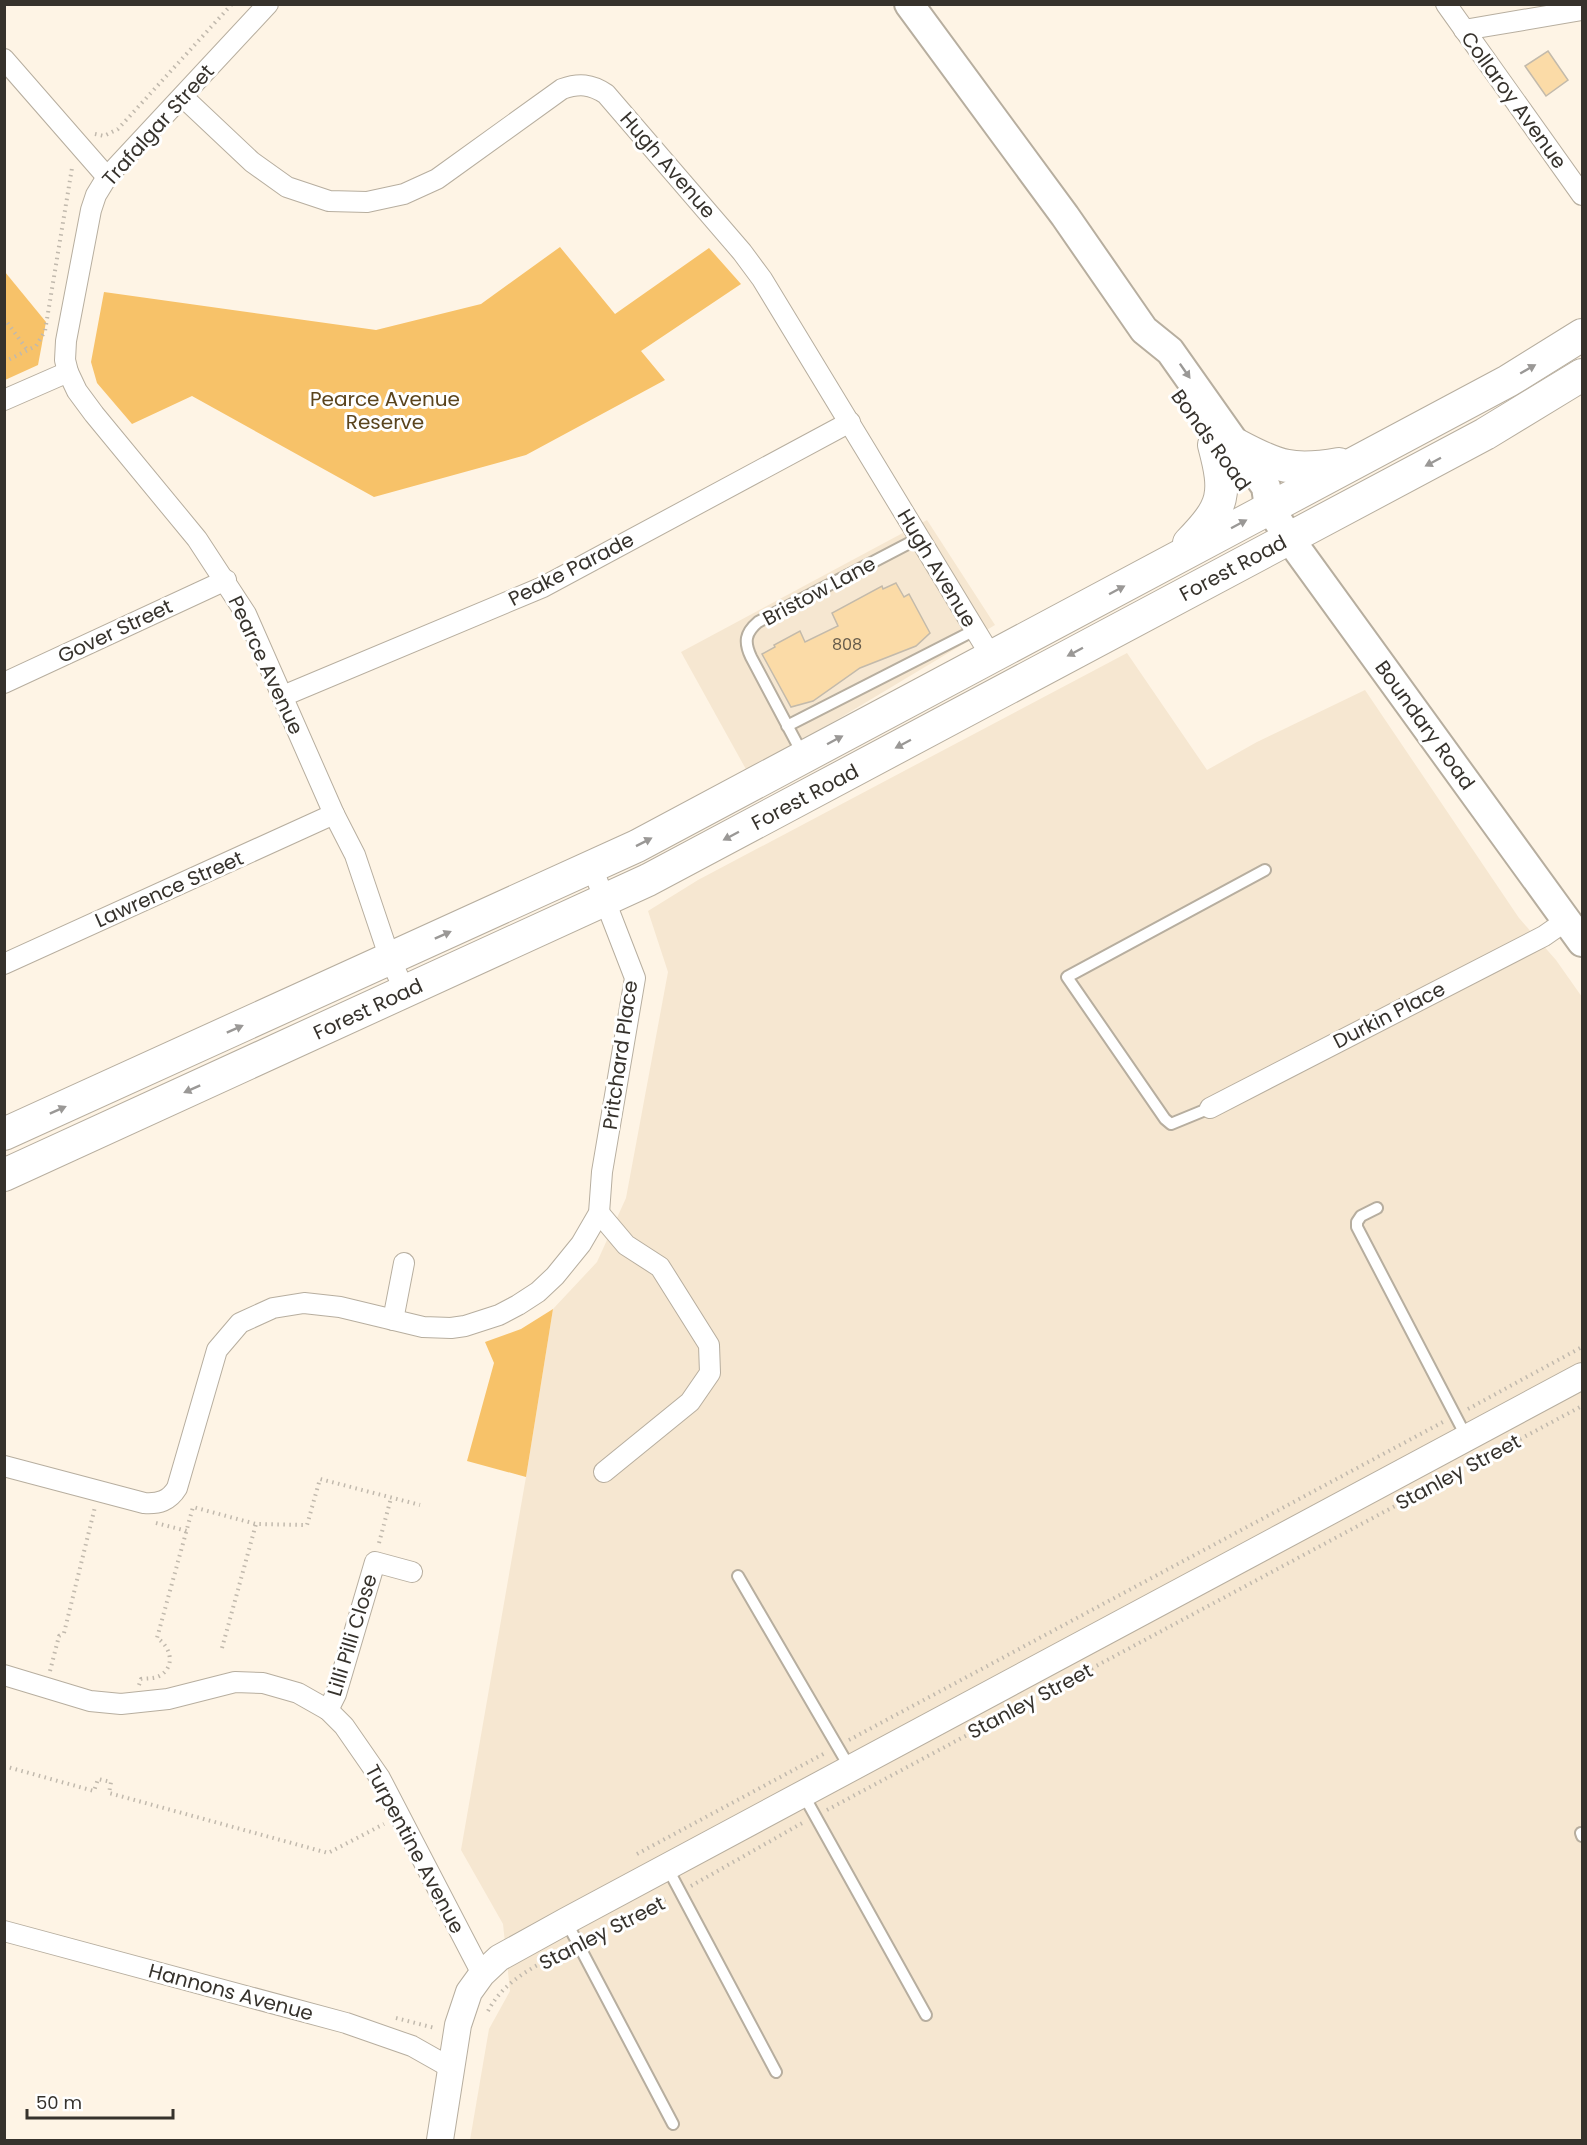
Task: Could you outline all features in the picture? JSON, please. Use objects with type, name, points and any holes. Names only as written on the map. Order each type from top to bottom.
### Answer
[{"type":"main road","name":"Bonds Road","points":[[909,4],[1065,216],[1144,330],[1170,351],[1225,445],[1266,487],[1269,507]]},
{"type":"main road","name":"Forest Road","points":[[4,1134],[592,867],[671,828],[1508,381],[1582,335]]},
{"type":"main road","name":"Forest Road","points":[[4,1175],[606,900],[719,843],[1517,416],[1582,375]]},
{"type":"main road","points":[[1171,561],[1205,527],[1217,510],[1220,501],[1225,445],[1293,468],[1315,468],[1358,460]]},
{"type":"main road","name":"Boundary Road","points":[[1269,507],[1289,538],[1575,931]]},
{"type":"street","name":"Trafalgar Street","points":[[68,372],[65,360],[66,341],[88,224],[96,195],[107,177],[267,4]]},
{"type":"street","name":"Collaroy Avenue","points":[[1446,4],[1582,195]]},
{"type":"street","points":[[1464,30],[1582,10]]},
{"type":"street","points":[[4,59],[107,177]]},
{"type":"street","name":"Hugh Avenue","points":[[183,97],[252,162],[286,187],[328,201],[367,202],[404,194],[437,179],[562,89],[573,85],[597,88],[613,101],[742,252],[762,279],[991,656]]},
{"type":"street","points":[[4,400],[68,372]]},
{"type":"street","name":"Pearce Avenue","points":[[68,372],[77,391],[94,414],[197,540],[246,614],[334,814],[355,855],[390,959],[405,992]]},
{"type":"street","name":"Peake Parade","points":[[282,696],[543,587],[850,422]]},
{"type":"street","name":"Gover Street","points":[[4,683],[225,580]]},
{"type":"street","name":"Lawrence Street","points":[[4,964],[334,814]]},
{"type":"street","name":"Pritchard Place","points":[[4,1466],[155,1504],[172,1496],[177,1488],[218,1350],[240,1323],[257,1314],[290,1304],[304,1303],[330,1305],[423,1327],[451,1328],[481,1322],[518,1305],[538,1292],[568,1261],[599,1214],[602,1172],[635,978],[592,867]]},
{"type":"street","name":"Durkin Place","points":[[1210,1108],[1544,936],[1575,931]]},
{"type":"street","points":[[599,1214],[626,1245],[660,1268],[709,1345],[710,1373],[690,1402],[604,1472]]},
{"type":"street","points":[[393,1320],[404,1263]]},
{"type":"street","name":"Stanley Street","points":[[440,2140],[458,2025],[464,2003],[474,1983],[511,1950],[1582,1376]]},
{"type":"street","name":"Lilli Pilli Close","points":[[328,1710],[336,1694],[375,1562],[412,1572]]},
{"type":"street","name":"Turpentine Avenue","points":[[4,1675],[90,1701],[121,1704],[168,1699],[235,1682],[263,1683],[298,1693],[328,1710],[344,1726],[381,1778],[482,1974]]},
{"type":"street","name":"Hannons Avenue","points":[[4,1931],[346,2023],[412,2046],[452,2068]]},
{"type":"lane","name":"Bristow Lane","points":[[803,756],[747,648],[745,640],[747,634],[758,622],[919,538]]},
{"type":"lane","points":[[787,726],[975,630]]},
{"type":"lane","points":[[1210,1108],[1171,1124],[1165,1119],[1067,977],[1265,870]]},
{"type":"lane","points":[[1377,1208],[1361,1216],[1357,1221],[1357,1227],[1467,1438]]},
{"type":"lane","points":[[738,1576],[850,1769]]},
{"type":"lane","points":[[803,1794],[926,2015]]},
{"type":"lane","points":[[667,1866],[776,2073]]},
{"type":"lane","points":[[566,1921],[673,2124]]},
{"type":"path","points":[[92,132],[104,136],[118,129],[232,4]]},
{"type":"path","points":[[4,362],[36,346],[47,323],[72,168]]},
{"type":"path","points":[[4,318],[28,351]]},
{"type":"path","points":[[841,1745],[1582,1347]]},
{"type":"path","name":"Stanley Street","points":[[488,2011],[494,2000],[518,1977],[578,1943],[682,1891],[816,1815],[1582,1406]]},
{"type":"path","points":[[132,1688],[139,1688],[141,1679],[154,1678],[163,1674],[169,1665],[168,1649],[157,1638],[193,1507],[256,1524],[307,1525],[320,1479],[420,1506]]},
{"type":"path","points":[[377,1551],[391,1498]]},
{"type":"path","points":[[58,1675],[50,1672],[59,1636],[64,1633],[67,1622],[95,1506]]},
{"type":"path","points":[[222,1648],[256,1524]]},
{"type":"path","points":[[637,1854],[831,1750]]},
{"type":"path","points":[[4,1766],[94,1791],[98,1779],[111,1782],[109,1793],[328,1853],[384,1824]]},
{"type":"shaded area","points":[[927,520],[995,625],[748,773],[681,652]]},
{"type":"shaded area","points":[[1127,653],[1207,770],[1257,742],[1365,690],[1519,918],[1556,960],[1582,997],[1582,2140],[470,2140],[489,2029],[510,1991],[503,1924],[461,1850],[553,1309],[597,1262],[626,1198],[668,972],[648,911],[698,880]]},
{"type":"green space","name":"Pearce Avenue Reserve","points":[[560,247],[615,314],[709,248],[741,284],[641,351],[665,380],[526,455],[374,497],[192,396],[132,424],[97,383],[91,362],[104,292],[376,330],[481,304]]},
{"type":"green space","points":[[5,272],[46,322],[38,365],[5,380]]},
{"type":"green space","points":[[553,1309],[526,1477],[467,1461],[494,1363],[485,1342],[521,1329]]},
{"type":"building","points":[[1548,51],[1568,80],[1546,96],[1525,66]]},
{"type":"building","points":[[896,583],[904,597],[909,594],[930,633],[916,646],[860,668],[813,701],[791,707],[762,654],[800,631],[805,642],[838,626],[832,613],[882,586],[883,589]]}]
